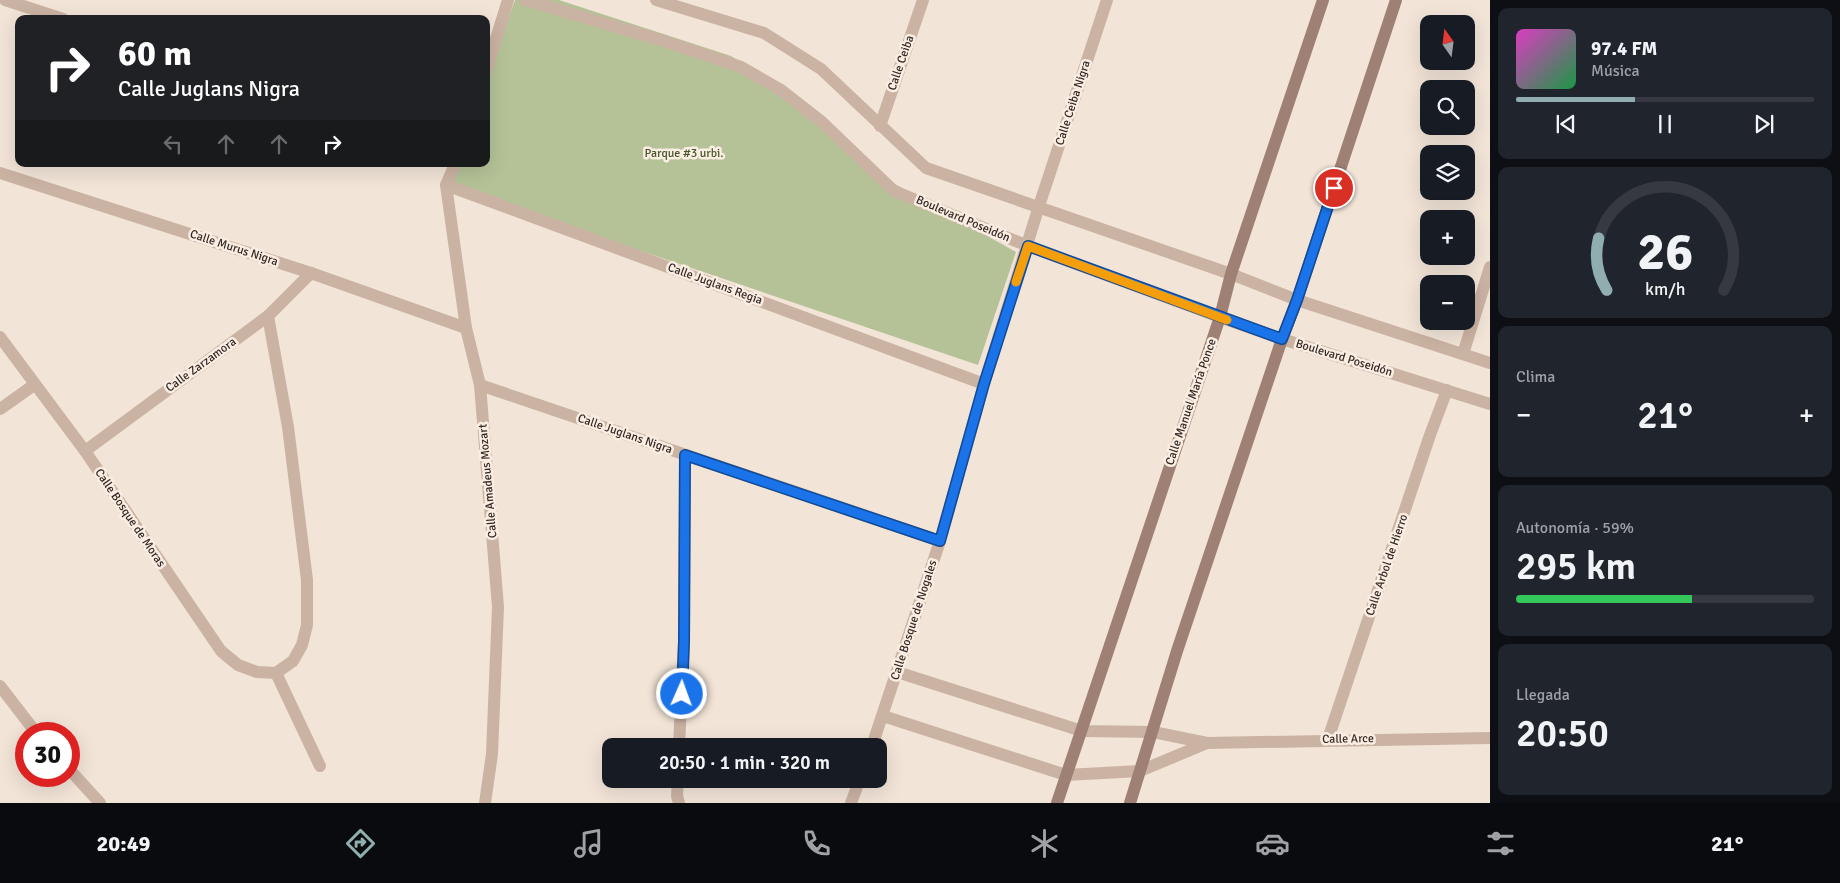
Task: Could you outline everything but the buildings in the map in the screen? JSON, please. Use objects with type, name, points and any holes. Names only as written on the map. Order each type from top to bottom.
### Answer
[{"type":"street","points":[[5,0],[51,15]]},
{"type":"street","points":[[490,58],[508,0]]},
{"type":"street","name":"Boulevard Poseidón","points":[[525,0],[661,40],[741,67],[781,90],[815,117],[894,191],[1028,246],[1220,317],[1282,339],[1490,404]]},
{"type":"street","points":[[656,0],[685,4],[764,32],[821,69],[926,168],[1231,274],[1297,300],[1490,363]]},
{"type":"street","name":"Calle Ceiba","points":[[880,126],[923,0]]},
{"type":"street","name":"Calle Ceiba Nigra","points":[[1039,206],[1107,0]]},
{"type":"street","name":"Calle Manuel María Ponce","points":[[1057,803],[1220,317],[1231,274],[1323,0]]},
{"type":"street","points":[[1130,803],[1178,651],[1396,0]]},
{"type":"street","points":[[446,185],[455,167]]},
{"type":"street","name":"Calle Murus Nigra","points":[[0,173],[311,273],[466,328]]},
{"type":"street","name":"Calle Amadeus Mozart","points":[[446,185],[466,328],[480,386],[498,607],[492,754],[485,803]]},
{"type":"street","name":"Calle Juglans Regia","points":[[446,185],[984,384]]},
{"type":"street","name":"Calle Bosque de Nogales","points":[[875,738],[940,541],[984,384],[1039,206]]},
{"type":"street","points":[[1463,354],[1490,268]]},
{"type":"street","name":"Calle Zarzamora","points":[[84,451],[268,316],[311,273]]},
{"type":"street","points":[[268,316],[288,427],[307,580],[308,625],[302,645],[294,660],[276,673],[320,766]]},
{"type":"street","name":"Calle Bosque de Moras","points":[[0,337],[84,451],[221,651],[238,665],[258,672],[276,673]]},
{"type":"street","points":[[0,409],[34,385]]},
{"type":"street","name":"Calle Juglans Nigra","points":[[480,386],[940,541]]},
{"type":"street","name":"Calle Arbol de Hierro","points":[[1328,739],[1430,435],[1447,390]]},
{"type":"street","points":[[679,738],[684,642],[685,455]]},
{"type":"street","name":"Calle Arce","points":[[897,672],[1082,731],[1153,732],[1206,743],[1328,739],[1490,738]]},
{"type":"street","points":[[0,686],[28,722]]},
{"type":"street","points":[[883,716],[1066,775]]},
{"type":"street","name":"Calle Arce","points":[[1066,775],[1140,771],[1206,743]]},
{"type":"street","points":[[80,781],[100,803]]},
{"type":"street","points":[[677,788],[679,803]]},
{"type":"street","points":[[851,803],[857,788]]},
{"type":"green space","name":"Parque #3 urbi.","points":[[515,0],[559,0],[731,56],[814,111],[886,179],[1016,252],[978,365],[446,185],[453,167],[490,167],[490,66]]},
{"type":"slow traffic","points":[[1016,282],[1028,246],[1227,320]]},
{"type":"route","points":[[682,694],[685,455],[940,541],[984,384],[1028,246],[1282,339],[1334,188]]}]
